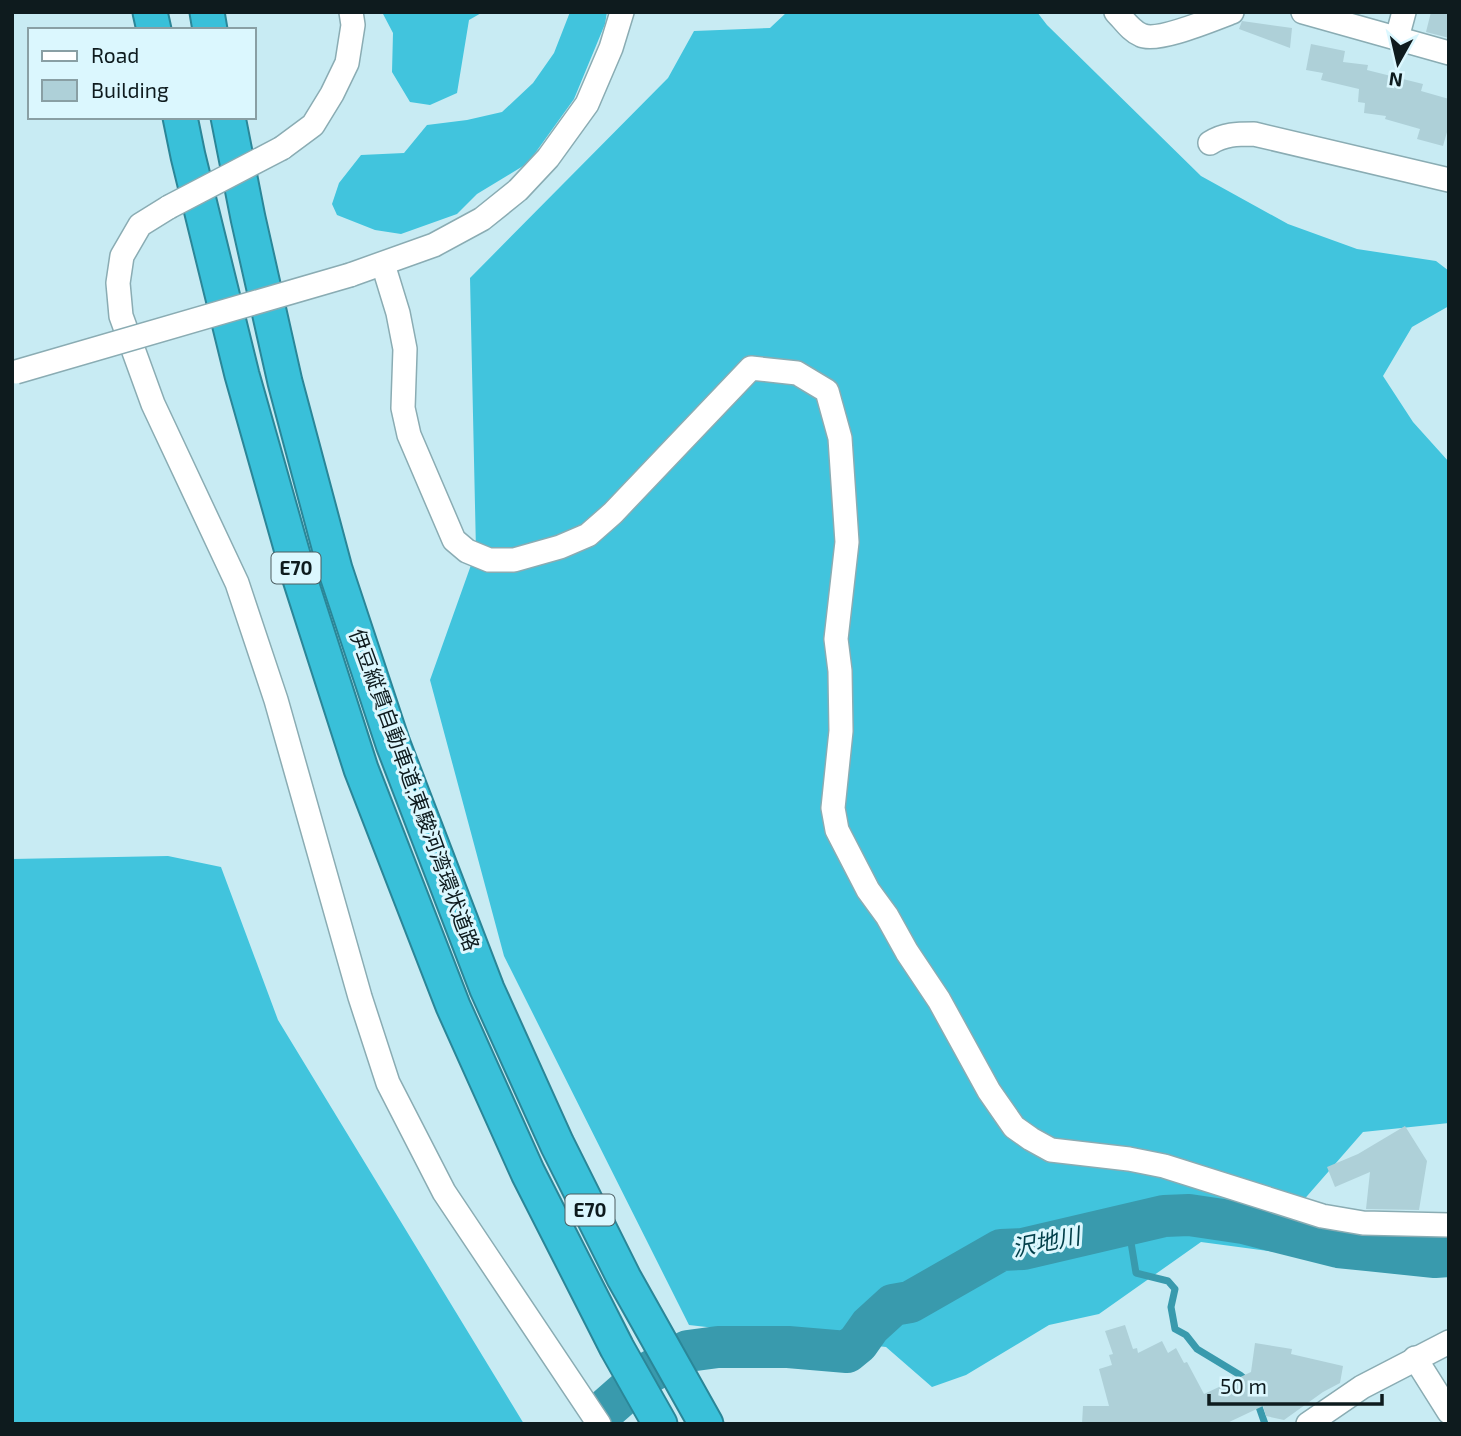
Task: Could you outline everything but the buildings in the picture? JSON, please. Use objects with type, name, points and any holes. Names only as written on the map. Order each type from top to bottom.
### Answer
[{"type":"highway","name":"伊豆縦貫自動車道;東駿河湾環状道路","points":[[179,119],[242,375],[299,576],[361,769],[453,1006],[528,1173],[617,1348],[660,1424]]},
{"type":"highway","name":"伊豆縦貫自動車道;東駿河湾環状道路","points":[[228,119],[285,382],[335,569],[393,744],[487,989],[557,1144],[624,1278],[706,1424]]},
{"type":"street","points":[[352,12],[353,25],[347,63],[313,125],[282,148],[140,225],[122,256],[118,283],[121,316],[153,404],[237,583],[276,700],[360,997],[388,1083],[444,1192],[599,1424]]},
{"type":"street","points":[[14,372],[350,275],[434,245],[482,219],[518,190],[548,158],[587,103],[611,48],[622,12]]},
{"type":"street","points":[[1116,12],[1143,37],[1158,37],[1232,12]]},
{"type":"street","points":[[1303,12],[1449,53]]},
{"type":"street","points":[[1397,38],[1404,12]]},
{"type":"street","points":[[1210,143],[1220,136],[1254,134],[1449,180]]},
{"type":"street","points":[[383,264],[398,313],[405,349],[403,408],[409,435],[454,540],[467,551],[489,560],[514,560],[560,547],[588,535],[613,513],[751,369],[797,373],[827,391],[840,438],[847,542],[836,639],[840,671],[841,731],[833,808],[837,830],[868,890],[939,1000],[989,1091],[1014,1127],[1051,1150],[1129,1158],[1164,1166],[1322,1216],[1363,1223],[1449,1225]]},
{"type":"street","points":[[1308,1424],[1362,1387],[1449,1342]]},
{"type":"street","points":[[1415,1359],[1449,1412]]},
{"type":"shaded area","points":[[382,12],[483,12],[469,20],[457,93],[430,105],[410,102],[392,72],[393,33]]},
{"type":"shaded area","points":[[570,12],[607,12],[605,24],[574,99],[528,163],[477,194],[457,214],[401,234],[375,230],[337,215],[332,204],[339,183],[361,155],[404,153],[427,125],[502,112],[533,83],[554,53]]},
{"type":"shaded area","points":[[787,12],[1037,12],[1047,25],[1201,176],[1288,224],[1357,249],[1436,261],[1449,271],[1449,306],[1412,327],[1383,376],[1413,422],[1449,462],[1449,1123],[1363,1132],[1294,1211],[1449,1232],[1449,1275],[1201,1242],[1099,1314],[1049,1325],[966,1375],[932,1387],[886,1347],[689,1325],[504,956],[430,680],[476,551],[470,278],[668,78],[694,31],[770,28]]},
{"type":"shaded area","points":[[168,856],[221,867],[278,1020],[524,1424],[12,1424],[12,859]]},
{"type":"waterway","name":"沢地川","points":[[605,1410],[646,1374],[688,1351],[718,1347],[788,1347],[847,1352],[893,1305],[910,1302],[1001,1250],[1023,1249],[1164,1216],[1189,1215],[1243,1223],[1338,1247],[1435,1257],[1449,1256]]},
{"type":"waterway","points":[[1128,1224],[1136,1273],[1168,1281],[1175,1289],[1171,1307],[1175,1329],[1186,1335],[1197,1349],[1247,1381]]},
{"type":"waterway","points":[[1257,1401],[1265,1424]]}]
